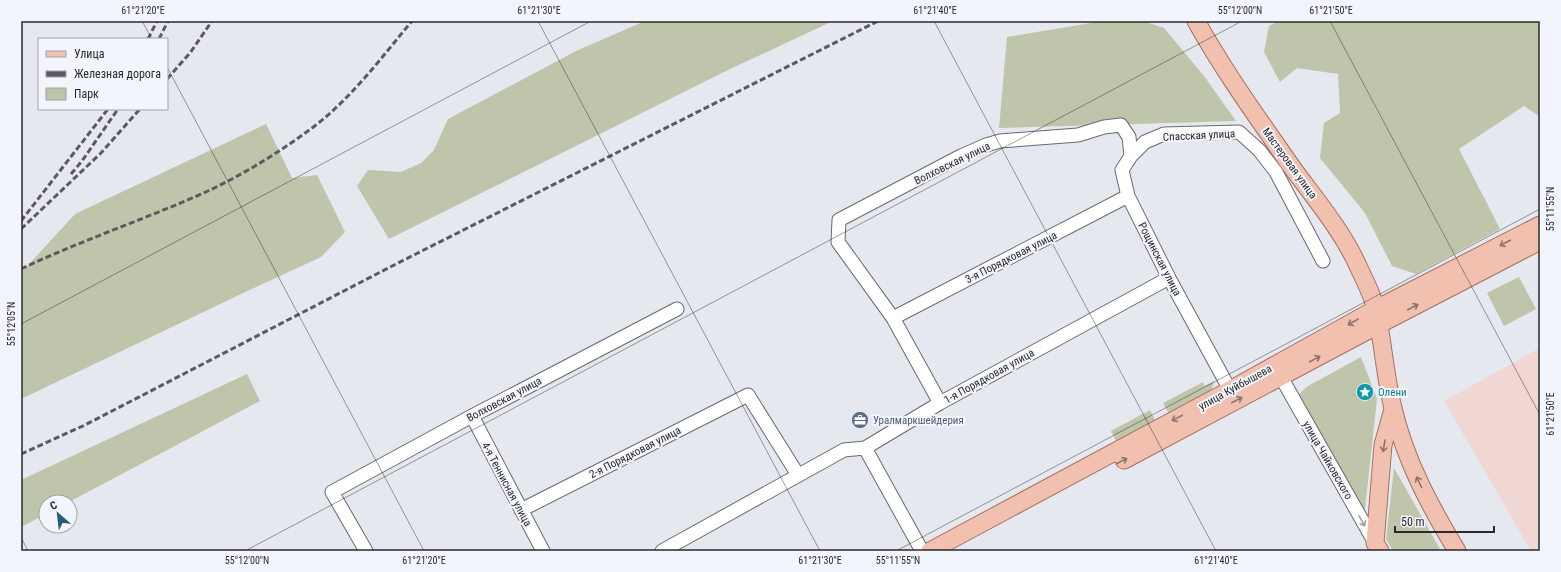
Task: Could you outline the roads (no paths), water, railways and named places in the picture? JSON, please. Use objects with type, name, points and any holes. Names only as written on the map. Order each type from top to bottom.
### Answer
[{"type":"main road","name":"Мастеровая улица","points":[[1196,21],[1255,115],[1349,247],[1364,277],[1377,317]]},
{"type":"main road","name":"улица Куйбышева","points":[[952,551],[1280,377],[1377,317],[1540,225]]},
{"type":"main road","name":"улица Куйбышева","points":[[930,551],[1230,390],[1377,317],[1540,241]]},
{"type":"main road","name":"улица Чайковского","points":[[1377,317],[1393,409],[1406,452],[1417,479],[1457,551]]},
{"type":"main road","name":"улица Чайковского","points":[[1377,547],[1383,445],[1393,409]]},
{"type":"street","name":"Волховская улица","points":[[893,318],[838,242],[838,220],[961,156],[986,145],[1000,141],[1078,135],[1104,127],[1121,125],[1129,138],[1131,156]]},
{"type":"street","name":"Спасская улица","points":[[1131,156],[1146,142],[1164,134],[1239,132],[1259,150],[1276,172],[1323,261]]},
{"type":"street","name":"Рощинская улица","points":[[1131,156],[1122,170],[1128,196],[1169,278],[1230,390]]},
{"type":"street","name":"3-я Порядковая улица","points":[[893,318],[1128,196]]},
{"type":"street","name":"1-я Порядковая улица","points":[[662,551],[844,450],[865,448],[940,403],[1169,278]]},
{"type":"street","name":"Волховская улица","points":[[366,551],[332,492],[677,308]]},
{"type":"street","points":[[893,318],[940,403]]},
{"type":"street","name":"улица Чайковского","points":[[1280,377],[1377,547]]},
{"type":"street","name":"2-я Порядковая улица","points":[[521,510],[748,394],[798,475]]},
{"type":"street","name":"4-я Теннисная улица","points":[[472,416],[543,551]]},
{"type":"street","points":[[865,448],[922,551]]},
{"type":"railway","points":[[148,38],[157,21]]},
{"type":"railway","points":[[160,38],[168,21]]},
{"type":"railway","points":[[168,78],[190,53],[212,21]]},
{"type":"railway","points":[[21,269],[44,258],[208,191],[236,177],[277,152],[330,114],[367,76],[412,21]]},
{"type":"railway","points":[[21,454],[85,425],[396,264],[878,21]]},
{"type":"railway","points":[[21,221],[107,110]]},
{"type":"railway","points":[[71,174],[82,161],[117,110]]},
{"type":"railway","points":[[21,229],[101,153],[139,110]]},
{"type":"place","name":"Олени","points":[[1365,392]]},
{"type":"place","name":"Уралмаркшейдерия","points":[[860,420]]}]
